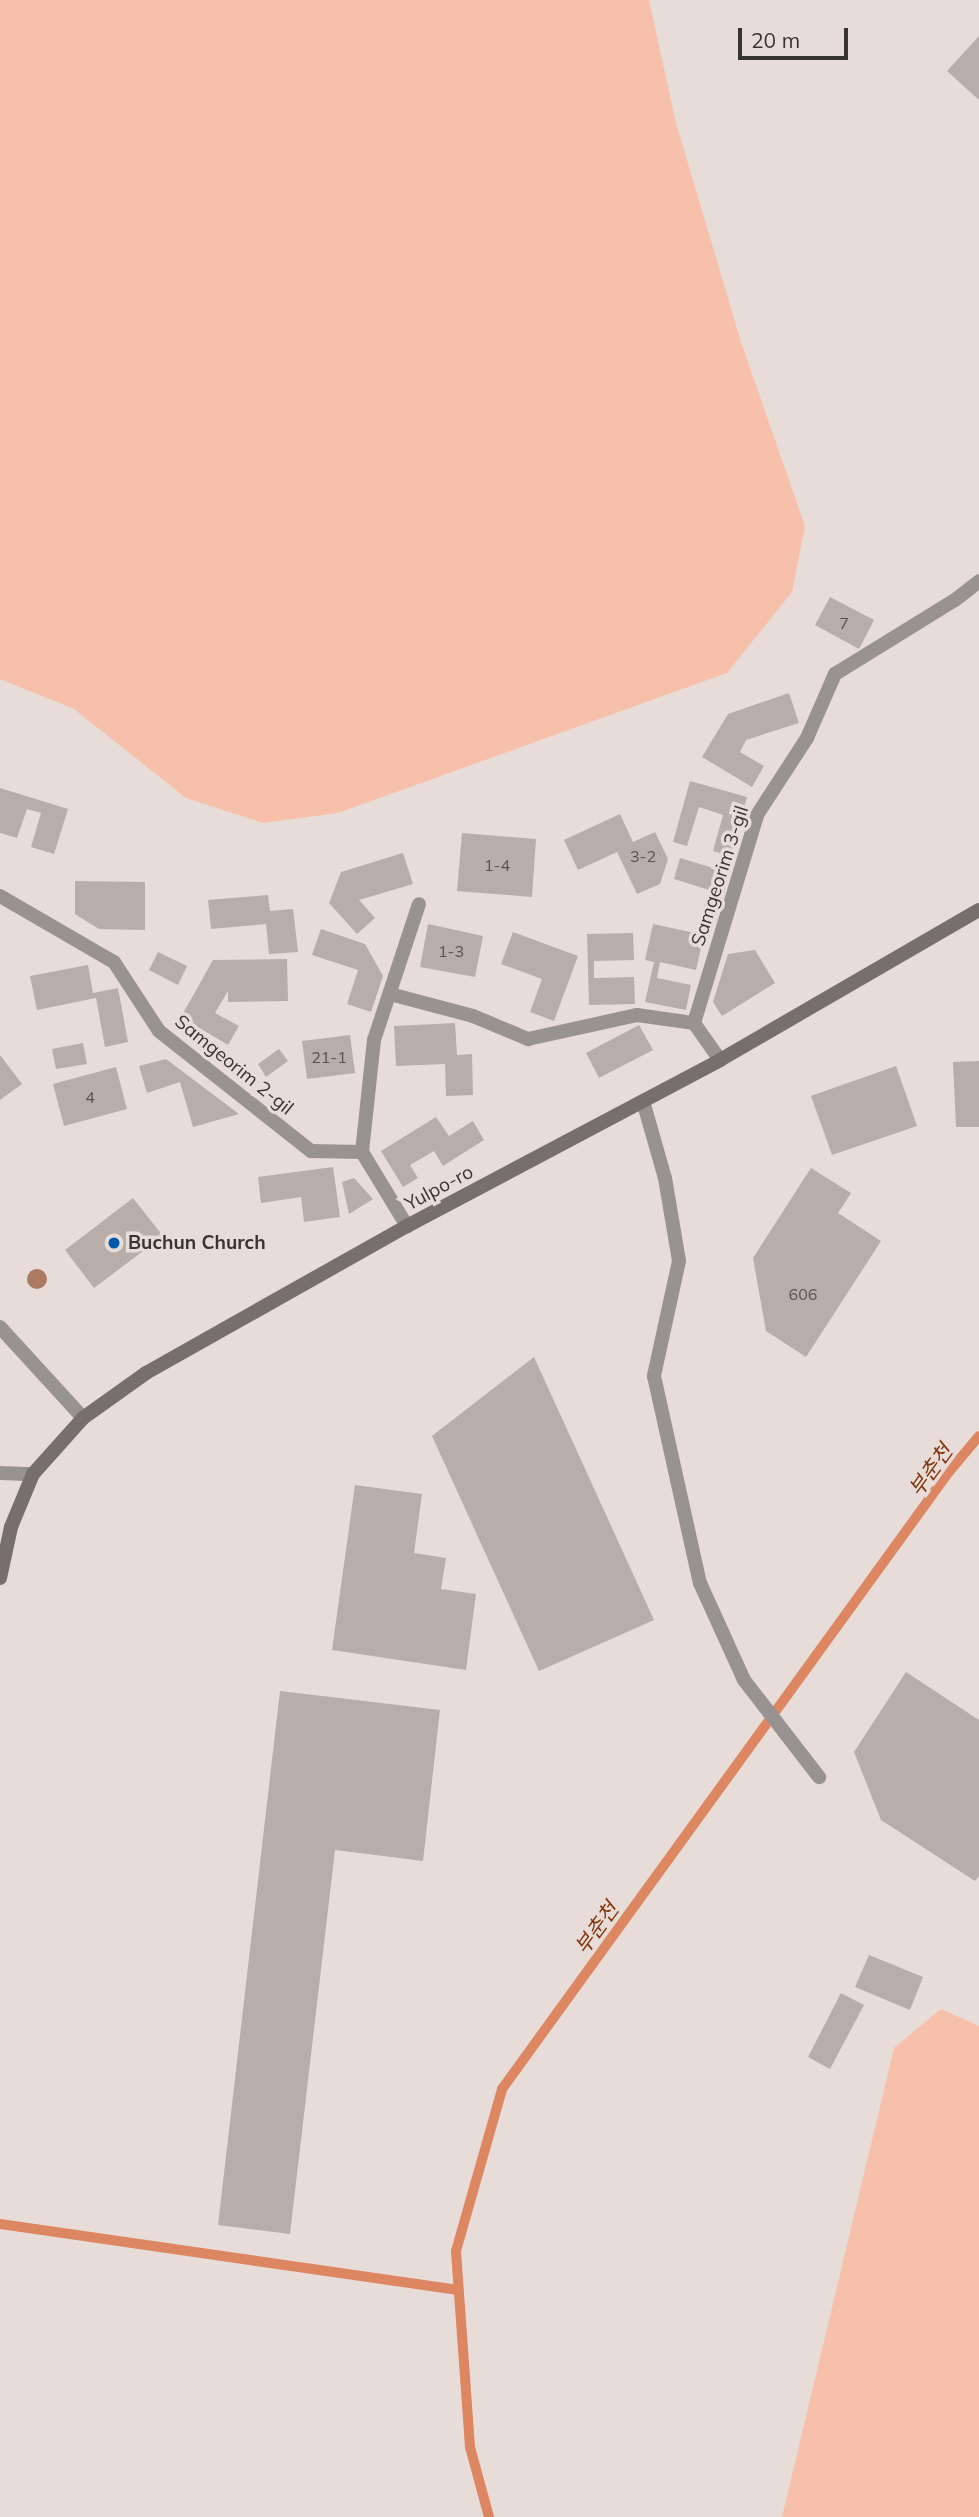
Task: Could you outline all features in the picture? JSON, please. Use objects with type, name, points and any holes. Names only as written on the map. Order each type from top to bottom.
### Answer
[{"type":"street","name":"Samgeorim 3-gil","points":[[694,1023],[757,815],[807,738],[835,674],[955,600],[979,581]]},
{"type":"street","name":"Samgeorim 2-gil","points":[[0,896],[114,962],[159,1031],[311,1151],[362,1152]]},
{"type":"street","points":[[407,1226],[362,1152],[374,1040],[419,904]]},
{"type":"street","name":"Yulpo-ro","points":[[0,1578],[11,1527],[33,1474],[83,1418],[146,1373],[407,1226],[720,1060],[979,909]]},
{"type":"street","points":[[390,994],[473,1016],[528,1039],[638,1015],[694,1023],[720,1060]]},
{"type":"street","points":[[643,1101],[665,1178],[679,1261],[654,1376],[700,1583],[744,1680],[819,1777]]},
{"type":"street","points":[[0,1327],[83,1418]]},
{"type":"street","points":[[0,1473],[33,1474]]},
{"type":"shaded area","points":[[0,0],[649,0],[676,123],[741,342],[805,526],[792,592],[727,673],[338,813],[263,823],[186,798],[74,709],[0,679]]},
{"type":"shaded area","points":[[941,2009],[979,2026],[979,2517],[782,2517],[894,2048]]},
{"type":"building","points":[[979,36],[979,100],[947,71]]},
{"type":"building","points":[[830,597],[874,620],[859,649],[815,625]]},
{"type":"building","points":[[789,693],[799,723],[746,740],[740,752],[764,766],[752,787],[702,757],[728,714]]},
{"type":"building","points":[[690,781],[747,797],[730,856],[713,851],[723,815],[699,807],[687,846],[673,842]]},
{"type":"building","points":[[0,788],[68,809],[54,854],[31,847],[41,813],[27,809],[17,838],[0,833]]},
{"type":"building","points":[[620,814],[633,842],[655,832],[668,859],[660,884],[637,894],[617,852],[578,870],[564,840]]},
{"type":"building","points":[[462,833],[536,839],[532,897],[457,891]]},
{"type":"building","points":[[403,853],[413,884],[359,900],[375,918],[357,934],[329,903],[341,872]]},
{"type":"building","points":[[680,858],[730,873],[713,929],[698,924],[709,890],[674,879]]},
{"type":"building","points":[[75,881],[145,882],[145,930],[99,929],[75,914]]},
{"type":"building","points":[[268,895],[270,911],[293,909],[298,952],[269,954],[266,924],[211,929],[208,900]]},
{"type":"building","points":[[428,924],[483,936],[475,977],[420,967]]},
{"type":"building","points":[[653,924],[704,935],[696,970],[660,962],[657,978],[691,985],[686,1010],[645,1002],[654,962],[645,960]]},
{"type":"building","points":[[321,929],[365,944],[383,976],[371,1012],[347,1004],[358,970],[312,955]]},
{"type":"building","points":[[513,932],[578,956],[554,1021],[530,1012],[542,979],[501,964]]},
{"type":"building","points":[[633,933],[634,960],[594,961],[594,978],[634,977],[635,1004],[589,1005],[587,934]]},
{"type":"building","points":[[755,950],[775,983],[722,1016],[713,1002],[728,954]]},
{"type":"building","points":[[158,952],[187,966],[178,985],[149,970]]},
{"type":"building","points":[[287,959],[288,1001],[228,1002],[228,991],[215,1013],[239,1026],[228,1045],[181,1017],[213,960]]},
{"type":"building","points":[[88,965],[93,993],[118,988],[128,1042],[105,1047],[96,998],[37,1010],[30,976]]},
{"type":"building","points":[[455,1023],[457,1055],[472,1054],[473,1095],[446,1096],[445,1064],[396,1066],[394,1026]]},
{"type":"building","points":[[639,1025],[653,1050],[599,1078],[586,1053]]},
{"type":"building","points":[[350,1035],[355,1073],[307,1079],[302,1041]]},
{"type":"building","points":[[83,1043],[87,1064],[56,1069],[52,1049]]},
{"type":"building","points":[[279,1049],[288,1061],[266,1077],[258,1064]]},
{"type":"building","points":[[0,1055],[22,1084],[0,1100]]},
{"type":"building","points":[[166,1059],[239,1114],[193,1127],[180,1082],[147,1093],[139,1066]]},
{"type":"building","points":[[979,1061],[979,1127],[956,1127],[953,1062]]},
{"type":"building","points":[[896,1066],[917,1126],[832,1155],[811,1096]]},
{"type":"building","points":[[116,1067],[127,1109],[64,1126],[53,1084]]},
{"type":"building","points":[[436,1117],[449,1136],[473,1121],[484,1140],[443,1166],[434,1151],[410,1165],[418,1178],[403,1187],[381,1151]]},
{"type":"building","points":[[333,1167],[340,1217],[304,1222],[301,1197],[261,1203],[258,1177]]},
{"type":"building","points":[[811,1168],[851,1193],[838,1213],[881,1241],[806,1357],[766,1331],[753,1258]]},
{"type":"building","points":[[354,1178],[373,1199],[349,1214],[342,1182]]},
{"type":"building","name":"Buchun Church","points":[[133,1198],[163,1236],[94,1288],[65,1250]]},
{"type":"building","points":[[534,1357],[654,1620],[539,1671],[432,1436]]},
{"type":"building","points":[[355,1485],[422,1494],[414,1553],[446,1558],[441,1589],[476,1594],[466,1670],[332,1650]]},
{"type":"building","points":[[906,1672],[979,1720],[979,1876],[975,1881],[881,1820],[854,1752]]},
{"type":"building","points":[[280,1691],[440,1710],[423,1861],[335,1850],[290,2234],[218,2225]]},
{"type":"building","points":[[869,1955],[923,1977],[910,2010],[855,1987]]},
{"type":"building","points":[[841,1993],[864,2005],[830,2069],[808,2057]]},
{"type":"waterway","name":"부춘천","points":[[489,2517],[470,2447],[456,2251],[502,2089],[948,1473],[979,1436]]},
{"type":"waterway","points":[[0,2224],[458,2290]]},
{"type":"place","name":"Buchun Church","points":[[114,1243]]}]
